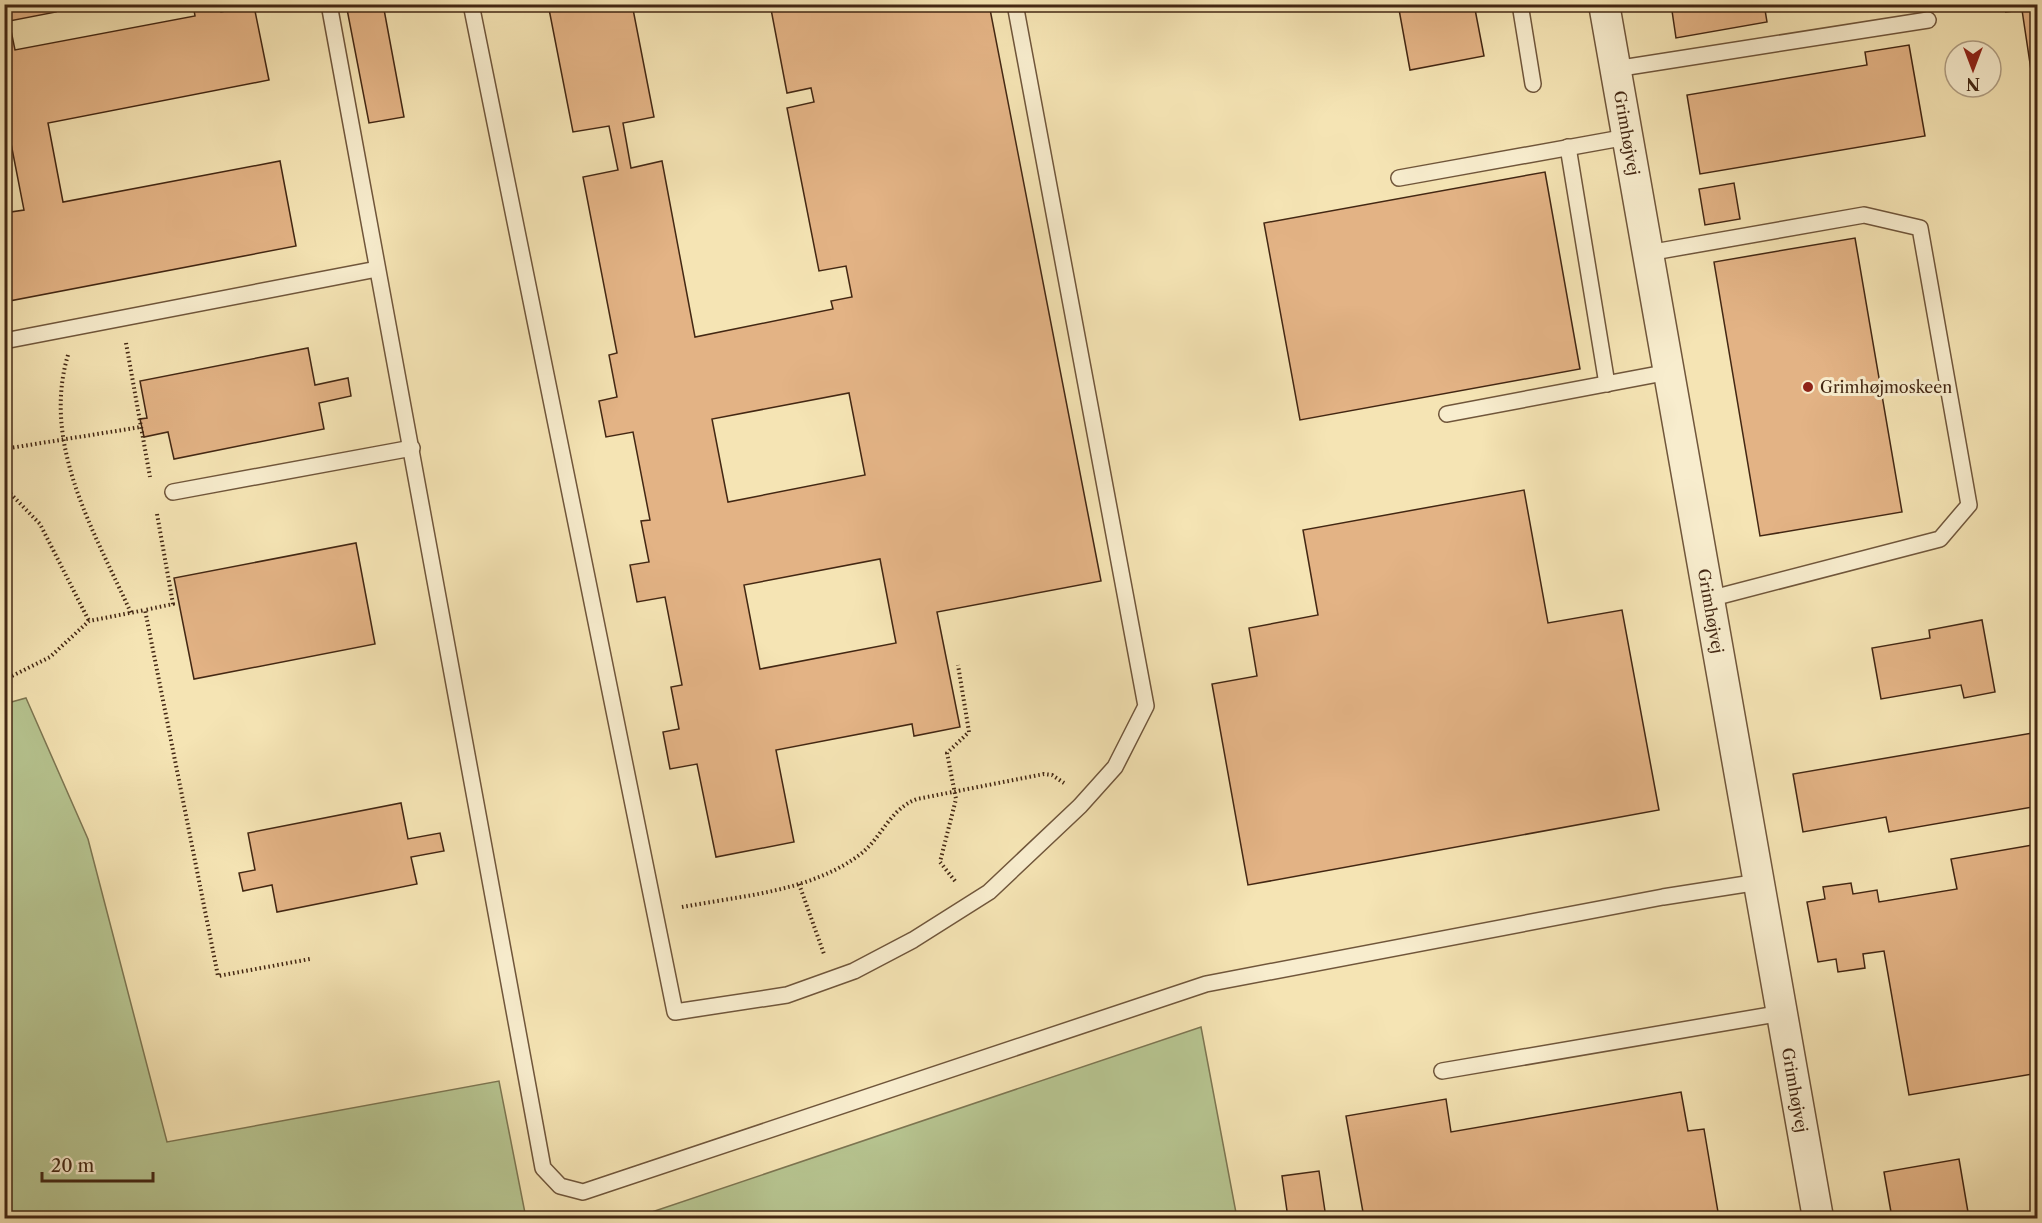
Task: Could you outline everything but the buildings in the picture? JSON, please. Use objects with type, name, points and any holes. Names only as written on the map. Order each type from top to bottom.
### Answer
[{"type":"street","name":"Grimhøjvej","points":[[1604,4],[1818,1218]]},
{"type":"lane","points":[[329,4],[543,1168],[560,1186],[582,1192],[592,1190],[1206,984],[1651,900],[1759,882]]},
{"type":"lane","points":[[471,4],[675,1012],[787,995],[854,971],[913,940],[972,904],[989,892],[1087,800],[1115,767],[1146,706],[1015,4]]},
{"type":"lane","points":[[1520,4],[1533,84]]},
{"type":"lane","points":[[1615,69],[1928,20]]},
{"type":"lane","points":[[1399,178],[1627,137]]},
{"type":"lane","points":[[1568,147],[1607,384]]},
{"type":"lane","points":[[1648,253],[1864,215],[1920,228],[1969,505],[1940,539],[1709,599]]},
{"type":"lane","points":[[4,341],[377,269]]},
{"type":"lane","points":[[1447,414],[1669,372]]},
{"type":"lane","points":[[173,492],[412,448]]},
{"type":"lane","points":[[1442,1071],[1782,1013]]},
{"type":"path","points":[[122,319],[151,484]]},
{"type":"path","points":[[76,327],[61,377],[63,440],[72,479],[131,613]]},
{"type":"path","points":[[4,449],[141,427]]},
{"type":"path","points":[[4,487],[40,525],[89,621]]},
{"type":"path","points":[[4,680],[50,657],[89,621],[173,604],[155,506]]},
{"type":"path","points":[[145,610],[218,976],[310,959]]},
{"type":"path","points":[[958,666],[969,732],[947,753],[956,799],[940,862],[972,904]]},
{"type":"path","points":[[655,912],[799,884],[833,872],[870,847],[902,807],[917,799],[1044,774],[1052,775],[1087,800]]},
{"type":"path","points":[[799,884],[833,978]]},
{"type":"green space","points":[[26,698],[88,839],[167,1142],[499,1081],[526,1218],[5,1218],[4,704]]},
{"type":"green space","points":[[1201,1027],[1237,1218],[634,1218]]},
{"type":"place","name":"Grimhøjmoskeen","points":[[1808,387]]}]
